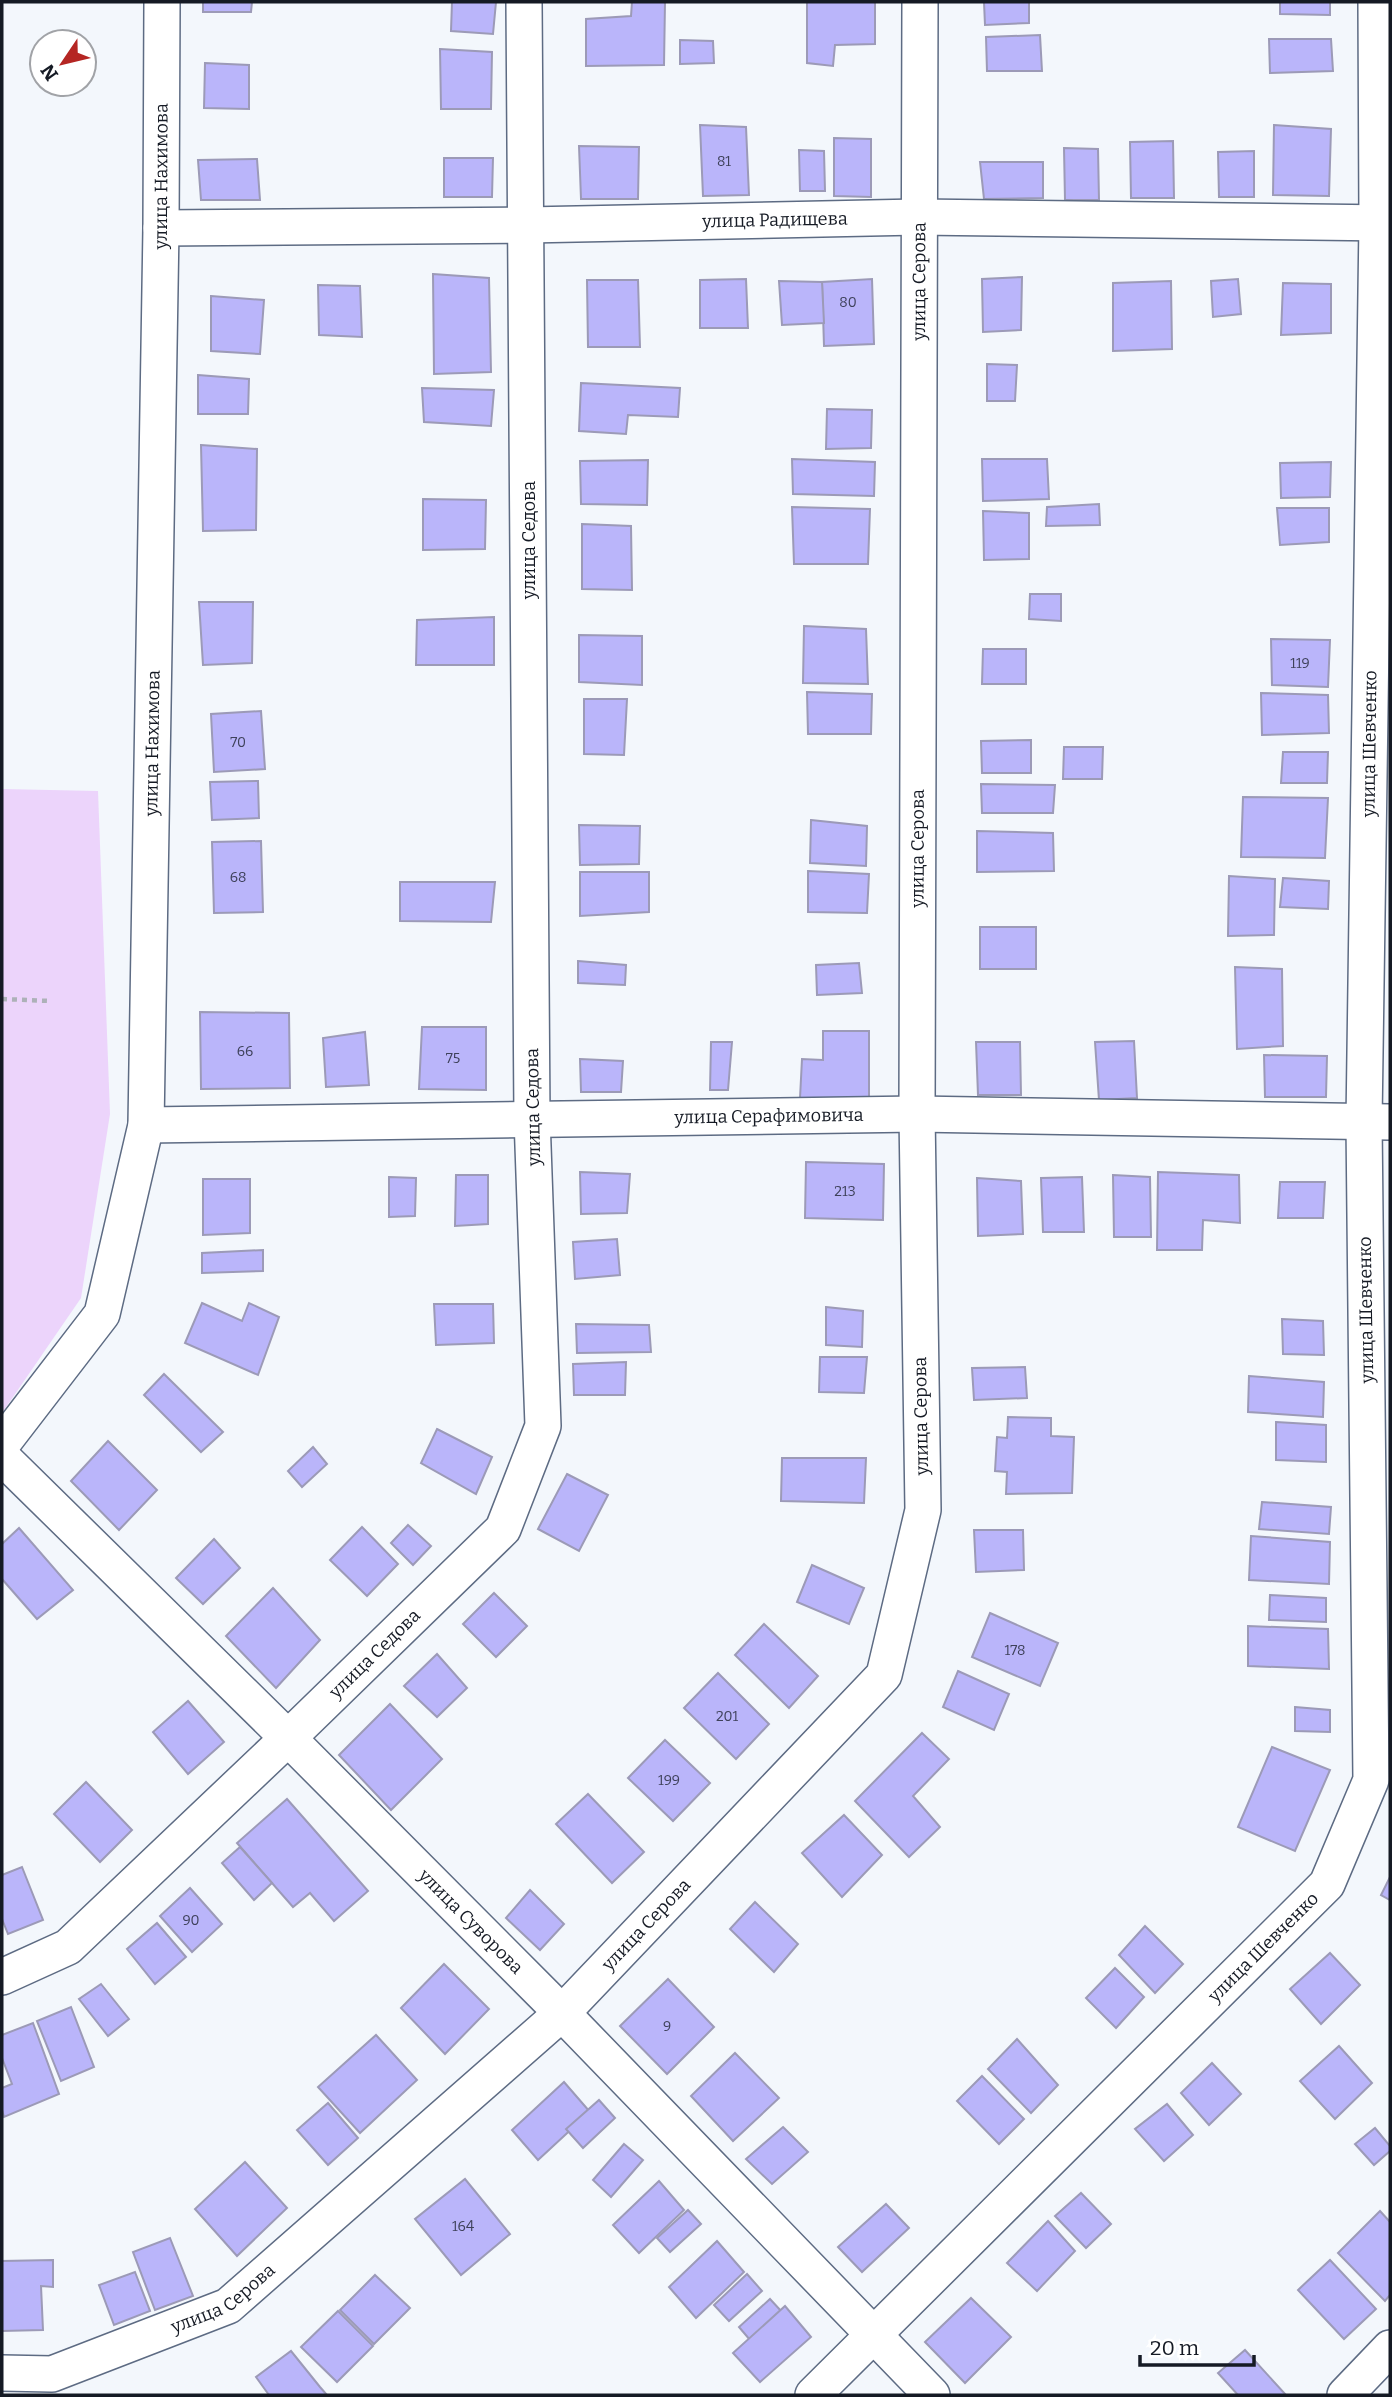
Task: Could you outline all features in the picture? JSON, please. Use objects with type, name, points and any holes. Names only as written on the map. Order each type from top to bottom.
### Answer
[{"type":"street","name":"улица Нахимова","points":[[2,1444],[102,1314],[146,1125],[161,228],[162,2]]},
{"type":"street","name":"улица Седова","points":[[2,1977],[68,1947],[503,1529],[543,1426],[532,1118],[524,2]]},
{"type":"street","name":"улица Серова","points":[[2,2373],[52,2374],[228,2306],[562,2013],[884,1675],[923,1510],[916,1114],[920,2]]},
{"type":"street","name":"улица Шевченко","points":[[813,2395],[1328,1884],[1371,1780],[1384,223],[1376,2]]},
{"type":"street","name":"улица Радищева","points":[[161,228],[527,225],[918,216],[1384,223]]},
{"type":"street","name":"улица Серафимовича","points":[[146,1125],[916,1114],[1377,1122]]},
{"type":"street","name":"улица Суворова","points":[[2,1457],[562,2013],[932,2395]]},
{"type":"street","points":[[1345,2395],[1390,2348]]},
{"type":"path","points":[[2,999],[51,1001]]},
{"type":"shaded area","points":[[2,789],[98,791],[110,1114],[81,1298],[2,1413]]},
{"type":"building","points":[[203,2],[252,2],[251,12],[203,12]]},
{"type":"building","points":[[452,2],[496,2],[493,34],[451,31]]},
{"type":"building","points":[[632,2],[665,2],[664,65],[586,66],[586,19],[631,16]]},
{"type":"building","points":[[807,2],[875,2],[875,44],[835,45],[833,66],[807,63]]},
{"type":"building","points":[[984,2],[1029,2],[1029,23],[985,25]]},
{"type":"building","points":[[1280,2],[1330,2],[1330,15],[1280,14]]},
{"type":"building","points":[[1040,35],[1042,71],[987,71],[986,37]]},
{"type":"building","points":[[1269,39],[1331,39],[1333,71],[1270,73]]},
{"type":"building","points":[[680,40],[713,41],[714,63],[680,64]]},
{"type":"building","points":[[440,49],[492,52],[491,109],[441,109]]},
{"type":"building","points":[[205,63],[249,65],[249,109],[204,108]]},
{"type":"building","points":[[700,125],[746,127],[749,195],[703,196]]},
{"type":"building","points":[[1274,125],[1331,129],[1329,196],[1273,195]]},
{"type":"building","points":[[834,138],[871,139],[871,197],[834,196]]},
{"type":"building","points":[[1173,141],[1174,198],[1131,198],[1130,142]]},
{"type":"building","points":[[579,146],[639,147],[638,199],[581,199]]},
{"type":"building","points":[[1064,148],[1098,149],[1099,200],[1065,200]]},
{"type":"building","points":[[799,150],[824,151],[825,191],[800,191]]},
{"type":"building","points":[[1254,151],[1254,197],[1219,197],[1218,152]]},
{"type":"building","points":[[444,158],[493,158],[492,197],[444,197]]},
{"type":"building","points":[[257,159],[260,200],[201,200],[198,160]]},
{"type":"building","points":[[980,162],[1043,162],[1043,198],[984,199]]},
{"type":"building","points":[[433,274],[489,278],[491,372],[434,374]]},
{"type":"building","points":[[1022,277],[1021,330],[983,332],[982,279]]},
{"type":"building","points":[[746,279],[748,328],[700,328],[700,280]]},
{"type":"building","points":[[872,279],[874,344],[824,346],[822,282]]},
{"type":"building","points":[[1238,279],[1241,314],[1213,317],[1211,281]]},
{"type":"building","points":[[587,280],[638,280],[640,347],[588,347]]},
{"type":"building","points":[[779,281],[822,282],[824,323],[782,325]]},
{"type":"building","points":[[1171,281],[1172,349],[1113,351],[1113,283]]},
{"type":"building","points":[[1283,283],[1331,284],[1331,333],[1281,335]]},
{"type":"building","points":[[318,285],[360,286],[362,337],[319,335]]},
{"type":"building","points":[[211,296],[264,300],[260,354],[211,351]]},
{"type":"building","points":[[987,364],[1017,365],[1015,401],[987,401]]},
{"type":"building","points":[[198,375],[249,379],[248,414],[198,414]]},
{"type":"building","points":[[581,383],[680,388],[678,417],[628,415],[626,434],[579,431]]},
{"type":"building","points":[[422,388],[494,390],[491,426],[424,422]]},
{"type":"building","points":[[827,409],[872,410],[871,448],[826,449]]},
{"type":"building","points":[[201,445],[257,449],[256,530],[203,531]]},
{"type":"building","points":[[792,459],[875,462],[874,496],[793,494]]},
{"type":"building","points":[[982,459],[1047,459],[1049,499],[983,501]]},
{"type":"building","points":[[648,460],[647,505],[581,504],[580,461]]},
{"type":"building","points":[[1331,462],[1330,497],[1281,498],[1280,463]]},
{"type":"building","points":[[423,499],[486,500],[485,549],[423,550]]},
{"type":"building","points":[[1099,504],[1100,525],[1046,526],[1047,507]]},
{"type":"building","points":[[792,507],[870,509],[868,564],[794,564]]},
{"type":"building","points":[[1277,508],[1329,508],[1329,542],[1280,545]]},
{"type":"building","points":[[983,511],[1029,513],[1029,559],[984,560]]},
{"type":"building","points":[[582,524],[631,526],[632,590],[582,589]]},
{"type":"building","points":[[1030,594],[1061,594],[1061,621],[1029,619]]},
{"type":"building","points":[[199,602],[253,602],[252,663],[203,665]]},
{"type":"building","points":[[494,617],[494,665],[416,665],[417,620]]},
{"type":"building","points":[[804,626],[866,629],[868,684],[803,683]]},
{"type":"building","points":[[579,635],[642,636],[642,685],[579,682]]},
{"type":"building","points":[[1271,639],[1330,640],[1328,687],[1272,685]]},
{"type":"building","points":[[983,649],[1026,649],[1026,684],[982,684]]},
{"type":"building","points":[[807,692],[872,694],[871,734],[808,734]]},
{"type":"building","points":[[1261,693],[1328,695],[1329,733],[1262,735]]},
{"type":"building","points":[[584,699],[627,699],[624,755],[584,754]]},
{"type":"building","points":[[261,711],[265,769],[214,772],[211,714]]},
{"type":"building","points":[[1031,740],[1031,773],[982,773],[981,741]]},
{"type":"building","points":[[1064,747],[1103,747],[1102,779],[1063,779]]},
{"type":"building","points":[[1283,752],[1328,752],[1327,783],[1281,783]]},
{"type":"building","points":[[258,781],[259,818],[212,820],[210,782]]},
{"type":"building","points":[[981,784],[1055,785],[1053,813],[982,813]]},
{"type":"building","points":[[1243,797],[1328,798],[1325,858],[1241,857]]},
{"type":"building","points":[[811,820],[867,826],[866,866],[810,863]]},
{"type":"building","points":[[579,825],[640,826],[639,864],[580,865]]},
{"type":"building","points":[[977,831],[1053,833],[1054,871],[977,872]]},
{"type":"building","points":[[261,841],[263,912],[214,913],[212,842]]},
{"type":"building","points":[[808,871],[869,874],[867,913],[808,912]]},
{"type":"building","points":[[580,872],[649,872],[649,912],[580,916]]},
{"type":"building","points":[[1229,876],[1275,879],[1274,935],[1228,936]]},
{"type":"building","points":[[1283,878],[1329,881],[1328,909],[1280,907]]},
{"type":"building","points":[[400,882],[495,882],[491,922],[400,921]]},
{"type":"building","points":[[980,927],[1036,927],[1036,969],[980,969]]},
{"type":"building","points":[[578,961],[626,965],[625,985],[578,983]]},
{"type":"building","points":[[859,963],[862,993],[817,995],[816,965]]},
{"type":"building","points":[[1235,967],[1282,969],[1283,1046],[1237,1049]]},
{"type":"building","points":[[200,1012],[289,1013],[290,1088],[201,1089]]},
{"type":"building","points":[[422,1027],[486,1027],[486,1090],[419,1089]]},
{"type":"building","points":[[823,1031],[869,1031],[869,1099],[800,1098],[802,1059],[823,1060]]},
{"type":"building","points":[[365,1032],[369,1085],[326,1087],[323,1038]]},
{"type":"building","points":[[1134,1041],[1137,1098],[1099,1100],[1095,1042]]},
{"type":"building","points":[[711,1042],[732,1042],[728,1090],[710,1090]]},
{"type":"building","points":[[976,1042],[1020,1042],[1021,1095],[978,1095]]},
{"type":"building","points":[[1264,1055],[1327,1056],[1326,1097],[1265,1097]]},
{"type":"building","points":[[580,1059],[623,1061],[621,1092],[581,1092]]},
{"type":"building","points":[[806,1162],[884,1164],[883,1220],[805,1218]]},
{"type":"building","points":[[580,1172],[630,1174],[627,1213],[581,1214]]},
{"type":"building","points":[[1158,1172],[1239,1175],[1240,1223],[1203,1220],[1202,1250],[1157,1250]]},
{"type":"building","points":[[456,1175],[488,1175],[488,1224],[455,1226]]},
{"type":"building","points":[[1113,1175],[1150,1177],[1151,1237],[1114,1237]]},
{"type":"building","points":[[389,1177],[416,1178],[415,1216],[389,1217]]},
{"type":"building","points":[[1082,1177],[1084,1232],[1043,1232],[1041,1178]]},
{"type":"building","points":[[977,1178],[1021,1181],[1023,1234],[978,1236]]},
{"type":"building","points":[[203,1179],[250,1179],[250,1233],[203,1235]]},
{"type":"building","points":[[1280,1182],[1325,1182],[1323,1218],[1278,1218]]},
{"type":"building","points":[[617,1239],[620,1275],[575,1279],[573,1242]]},
{"type":"building","points":[[263,1250],[263,1271],[202,1273],[202,1253]]},
{"type":"building","points":[[202,1303],[242,1321],[249,1303],[279,1317],[258,1375],[185,1343]]},
{"type":"building","points":[[434,1304],[493,1304],[494,1343],[436,1345]]},
{"type":"building","points":[[826,1307],[863,1311],[862,1347],[826,1345]]},
{"type":"building","points":[[1282,1319],[1323,1321],[1324,1355],[1283,1354]]},
{"type":"building","points":[[576,1324],[649,1325],[651,1352],[577,1353]]},
{"type":"building","points":[[820,1357],[867,1357],[864,1393],[819,1392]]},
{"type":"building","points":[[626,1362],[625,1395],[574,1395],[573,1364]]},
{"type":"building","points":[[1025,1367],[1027,1398],[974,1400],[972,1368]]},
{"type":"building","points":[[164,1374],[223,1432],[201,1452],[144,1395]]},
{"type":"building","points":[[1249,1376],[1324,1382],[1323,1417],[1248,1412]]},
{"type":"building","points":[[1008,1417],[1051,1418],[1051,1436],[1074,1437],[1072,1493],[1006,1494],[1007,1472],[995,1471],[997,1437],[1007,1438]]},
{"type":"building","points":[[1276,1422],[1326,1425],[1326,1462],[1276,1460]]},
{"type":"building","points":[[437,1429],[492,1457],[476,1494],[421,1463]]},
{"type":"building","points":[[108,1441],[157,1490],[119,1530],[71,1481]]},
{"type":"building","points":[[313,1447],[327,1464],[302,1487],[288,1471]]},
{"type":"building","points":[[782,1458],[866,1458],[864,1503],[781,1501]]},
{"type":"building","points":[[567,1474],[608,1495],[579,1551],[538,1529]]},
{"type":"building","points":[[1262,1502],[1331,1507],[1329,1534],[1259,1529]]},
{"type":"building","points":[[408,1525],[431,1546],[413,1565],[391,1543]]},
{"type":"building","points":[[362,1527],[398,1564],[367,1596],[330,1560]]},
{"type":"building","points":[[19,1528],[73,1590],[37,1619],[2,1579],[2,1544]]},
{"type":"building","points":[[974,1530],[1023,1530],[1024,1570],[976,1572]]},
{"type":"building","points":[[1251,1536],[1330,1542],[1329,1584],[1249,1580]]},
{"type":"building","points":[[214,1539],[240,1568],[203,1604],[176,1578]]},
{"type":"building","points":[[812,1565],[864,1588],[849,1624],[797,1602]]},
{"type":"building","points":[[273,1588],[320,1640],[276,1688],[226,1636]]},
{"type":"building","points":[[494,1593],[527,1626],[496,1657],[463,1624]]},
{"type":"building","points":[[1270,1595],[1326,1598],[1326,1622],[1269,1620]]},
{"type":"building","points":[[990,1613],[1058,1643],[1040,1686],[972,1657]]},
{"type":"building","points":[[764,1624],[818,1676],[789,1708],[735,1655]]},
{"type":"building","points":[[1248,1626],[1328,1629],[1329,1669],[1248,1666]]},
{"type":"building","points":[[437,1654],[467,1688],[437,1717],[404,1686]]},
{"type":"building","points":[[958,1671],[1009,1694],[994,1730],[943,1707]]},
{"type":"building","points":[[718,1673],[769,1724],[736,1759],[684,1708]]},
{"type":"building","points":[[188,1701],[224,1742],[188,1774],[153,1732]]},
{"type":"building","points":[[390,1704],[442,1759],[391,1810],[339,1755]]},
{"type":"building","points":[[1295,1707],[1330,1710],[1330,1732],[1295,1731]]},
{"type":"building","points":[[922,1733],[949,1759],[913,1796],[940,1827],[909,1857],[855,1801]]},
{"type":"building","points":[[665,1740],[710,1783],[673,1821],[628,1778]]},
{"type":"building","points":[[1272,1747],[1330,1770],[1295,1851],[1238,1827]]},
{"type":"building","points":[[86,1782],[132,1830],[100,1862],[54,1814]]},
{"type":"building","points":[[588,1794],[644,1852],[612,1883],[556,1824]]},
{"type":"building","points":[[287,1799],[368,1891],[334,1921],[310,1893],[293,1907],[237,1843]]},
{"type":"building","points":[[844,1815],[882,1855],[842,1897],[802,1853]]},
{"type":"building","points":[[240,1847],[272,1883],[254,1900],[222,1863]]},
{"type":"building","points":[[22,1867],[43,1920],[8,1934],[2,1919],[2,1875]]},
{"type":"building","points":[[1390,1877],[1390,1900],[1381,1895]]},
{"type":"building","points":[[190,1888],[222,1924],[192,1952],[160,1916]]},
{"type":"building","points":[[530,1890],[564,1924],[540,1950],[506,1918]]},
{"type":"building","points":[[755,1902],[798,1944],[774,1972],[730,1929]]},
{"type":"building","points":[[157,1923],[186,1957],[155,1984],[127,1949]]},
{"type":"building","points":[[1145,1926],[1183,1964],[1155,1993],[1119,1955]]},
{"type":"building","points":[[1330,1953],[1360,1985],[1321,2024],[1290,1989]]},
{"type":"building","points":[[444,1964],[489,2009],[445,2054],[401,2008]]},
{"type":"building","points":[[1115,1968],[1144,1997],[1116,2028],[1086,1998]]},
{"type":"building","points":[[668,1979],[714,2027],[667,2074],[620,2026]]},
{"type":"building","points":[[101,1984],[129,2019],[108,2036],[79,1999]]},
{"type":"building","points":[[71,2007],[94,2067],[61,2081],[37,2021]]},
{"type":"building","points":[[33,2023],[59,2094],[4,2117],[2,2088],[12,2084],[2,2058],[2,2035]]},
{"type":"building","points":[[376,2035],[417,2080],[360,2133],[318,2087]]},
{"type":"building","points":[[1017,2039],[1058,2085],[1031,2113],[988,2069]]},
{"type":"building","points":[[1339,2046],[1372,2083],[1335,2119],[1300,2081]]},
{"type":"building","points":[[735,2053],[779,2098],[733,2141],[691,2096]]},
{"type":"building","points":[[1212,2063],[1241,2094],[1209,2125],[1181,2093]]},
{"type":"building","points":[[982,2076],[1024,2119],[999,2144],[957,2101]]},
{"type":"building","points":[[564,2082],[590,2112],[538,2160],[512,2130]]},
{"type":"building","points":[[599,2100],[615,2118],[583,2148],[566,2129]]},
{"type":"building","points":[[328,2103],[358,2138],[328,2165],[297,2130]]},
{"type":"building","points":[[1167,2104],[1193,2135],[1164,2161],[1135,2129]]},
{"type":"building","points":[[783,2127],[808,2152],[772,2184],[746,2159]]},
{"type":"building","points":[[1375,2128],[1390,2146],[1390,2151],[1374,2165],[1355,2144]]},
{"type":"building","points":[[624,2144],[643,2160],[611,2197],[593,2180]]},
{"type":"building","points":[[245,2162],[287,2208],[237,2256],[195,2209]]},
{"type":"building","points":[[465,2179],[510,2234],[461,2275],[415,2219]]},
{"type":"building","points":[[659,2181],[684,2210],[639,2253],[613,2225]]},
{"type":"building","points":[[1081,2193],[1111,2224],[1086,2248],[1055,2216]]},
{"type":"building","points":[[886,2204],[909,2228],[862,2272],[838,2247]]},
{"type":"building","points":[[688,2210],[701,2224],[670,2252],[657,2238]]},
{"type":"building","points":[[1380,2211],[1390,2222],[1390,2295],[1385,2301],[1338,2253]]},
{"type":"building","points":[[1048,2221],[1075,2251],[1037,2291],[1007,2263]]},
{"type":"building","points":[[170,2238],[193,2296],[155,2310],[133,2252]]},
{"type":"building","points":[[717,2241],[744,2272],[696,2318],[669,2287]]},
{"type":"building","points":[[53,2260],[53,2287],[41,2286],[43,2330],[2,2331],[2,2261]]},
{"type":"building","points":[[1330,2260],[1376,2309],[1344,2339],[1298,2290]]},
{"type":"building","points":[[135,2272],[150,2311],[114,2325],[99,2285]]},
{"type":"building","points":[[747,2274],[762,2291],[729,2321],[714,2305]]},
{"type":"building","points":[[375,2275],[410,2308],[374,2344],[340,2310]]},
{"type":"building","points":[[971,2298],[1011,2337],[965,2383],[925,2342]]},
{"type":"building","points":[[770,2299],[782,2312],[750,2340],[739,2327]]},
{"type":"building","points":[[785,2306],[811,2337],[760,2382],[733,2353]]},
{"type":"building","points":[[338,2311],[373,2346],[337,2382],[301,2347]]},
{"type":"building","points":[[1245,2350],[1286,2395],[1238,2395],[1218,2373]]},
{"type":"building","points":[[291,2351],[327,2395],[269,2395],[256,2377]]}]
